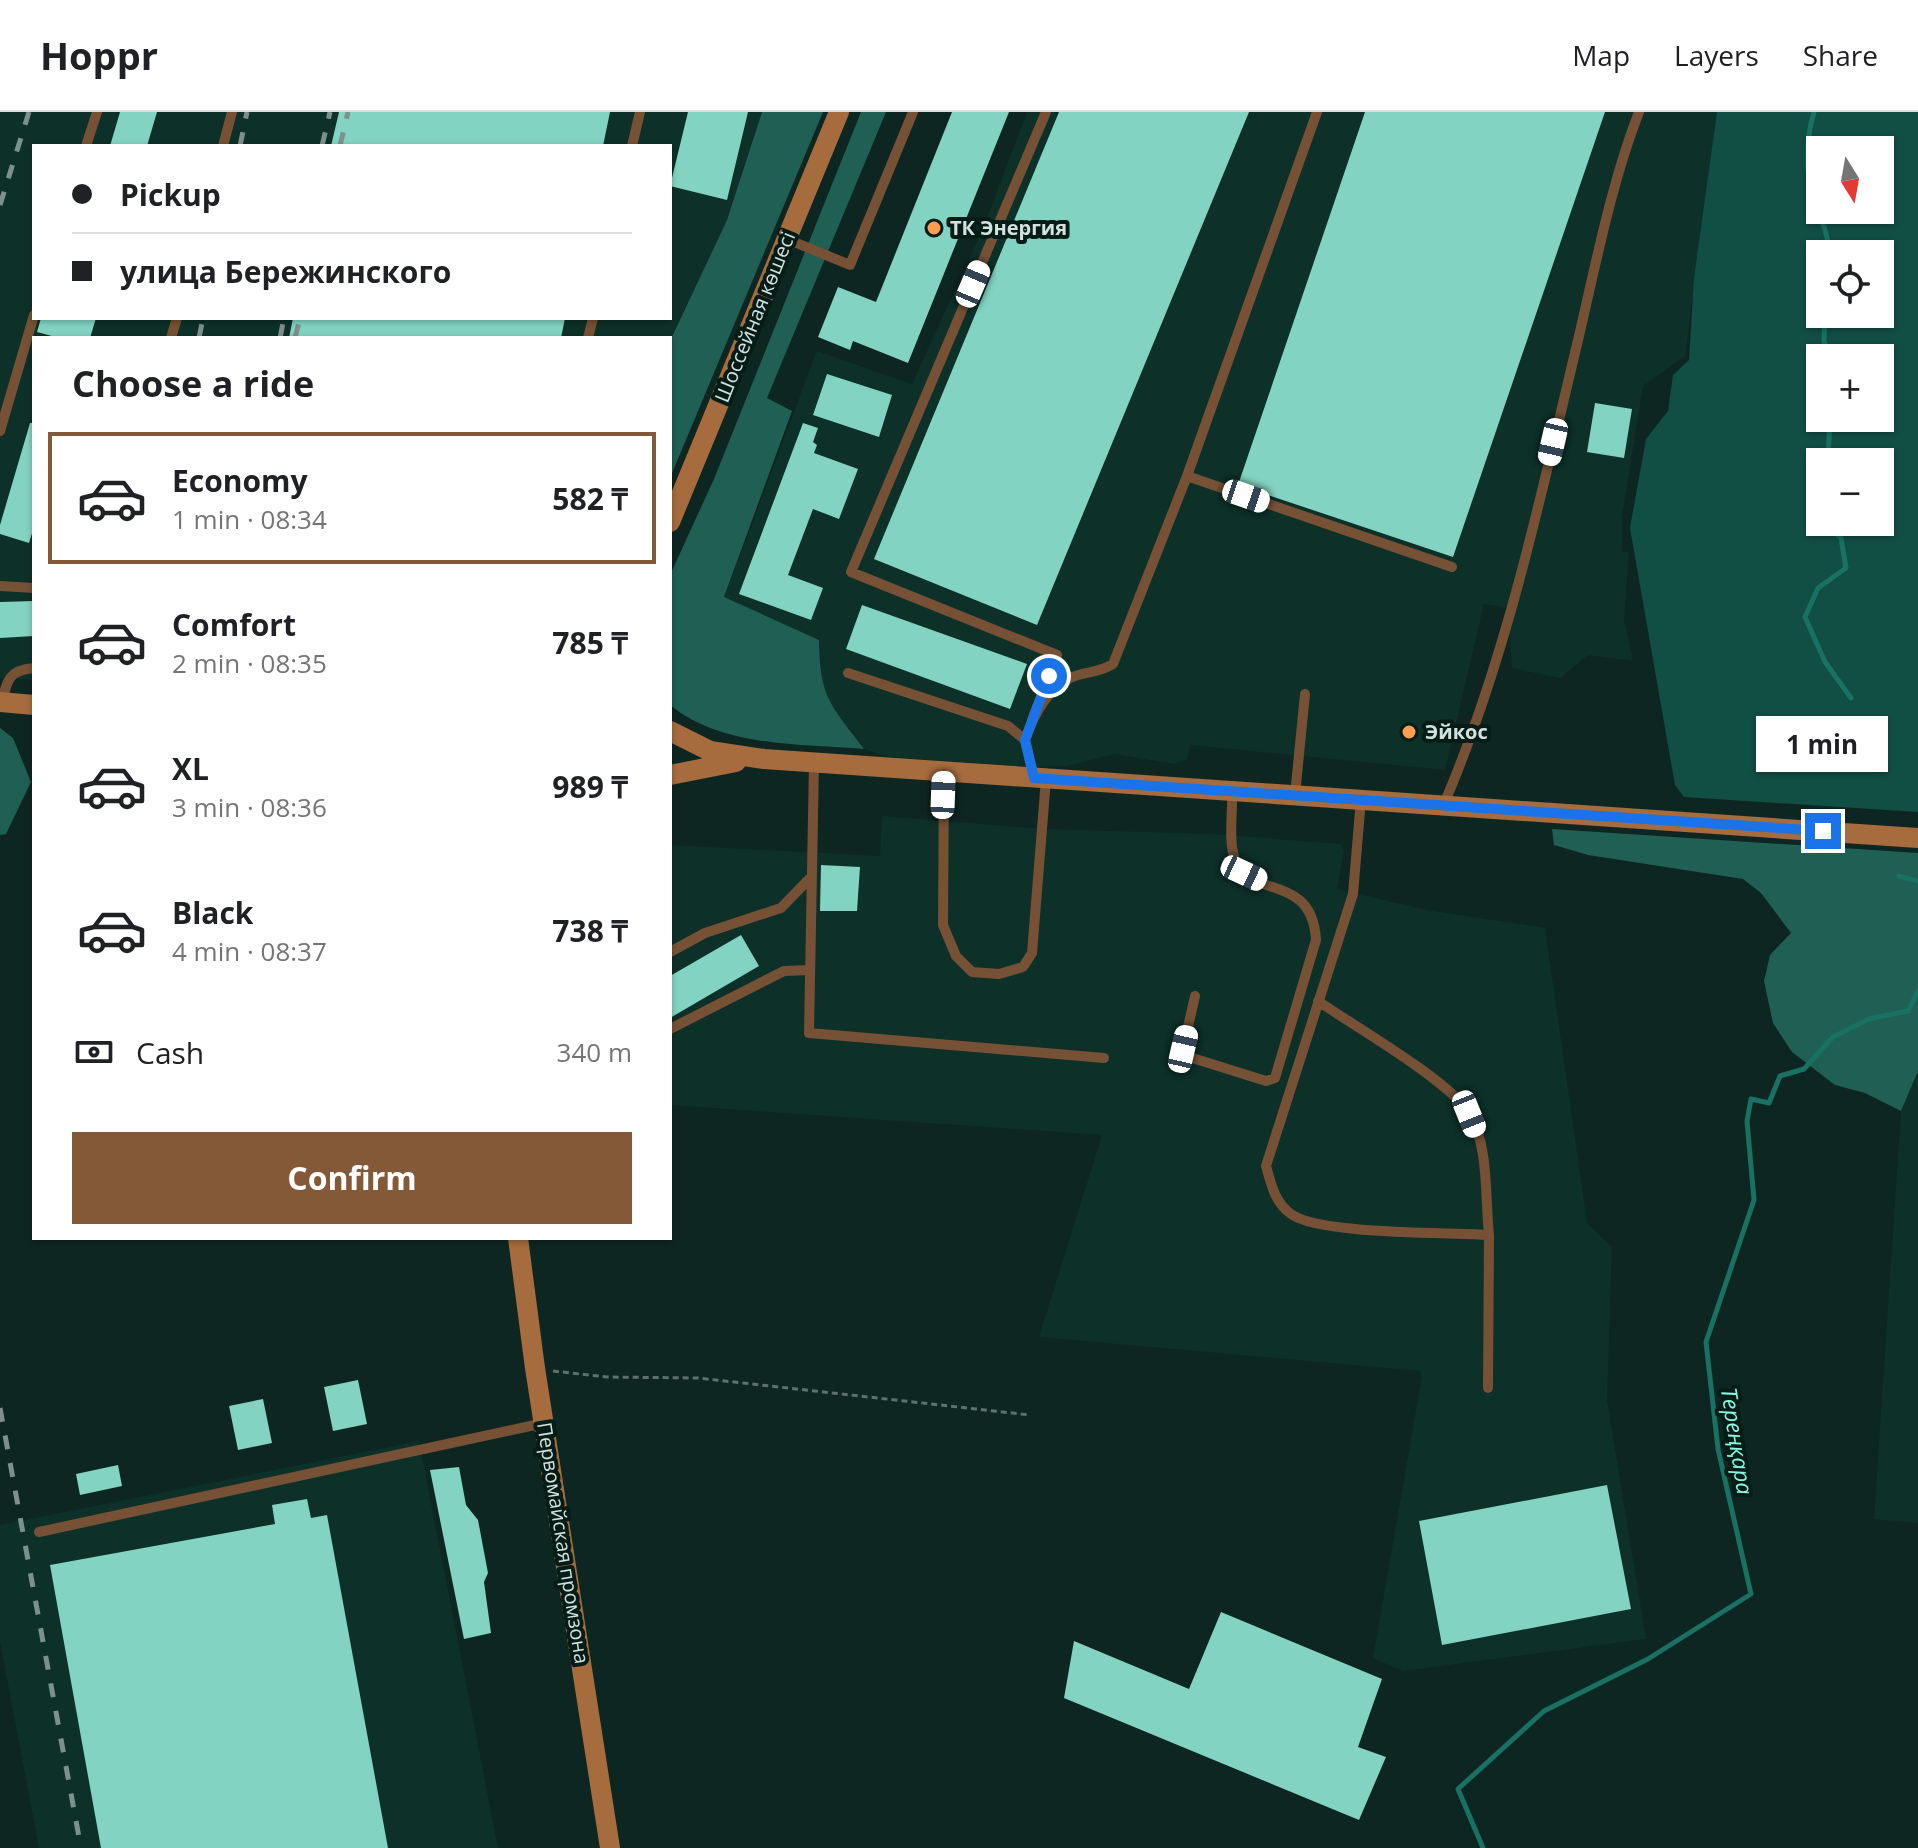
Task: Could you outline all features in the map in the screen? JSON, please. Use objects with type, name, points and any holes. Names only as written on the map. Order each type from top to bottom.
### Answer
[{"type":"main road","name":"Шоссейная көшесі","points":[[672,517],[839,112]]},
{"type":"main road","points":[[1,702],[32,705]]},
{"type":"main road","points":[[672,732],[710,751],[764,759],[1918,838]]},
{"type":"main road","points":[[672,775],[764,759]]},
{"type":"main road","name":"Первомайская промзона","points":[[518,1240],[535,1368],[610,1848]]},
{"type":"lane","points":[[87,144],[97,112]]},
{"type":"lane","points":[[224,144],[232,112]]},
{"type":"lane","points":[[632,144],[640,112]]},
{"type":"lane","points":[[787,239],[850,265],[913,112]]},
{"type":"lane","points":[[1025,740],[1057,655],[851,572],[1046,112]]},
{"type":"lane","points":[[1032,720],[1055,691],[1071,678],[1098,674],[1113,664],[1187,476],[1317,112]]},
{"type":"lane","points":[[1444,804],[1473,735],[1510,615],[1595,267],[1639,112]]},
{"type":"lane","points":[[0,431],[33,320]]},
{"type":"lane","points":[[1187,476],[1452,567]]},
{"type":"lane","points":[[0,586],[32,588]]},
{"type":"lane","points":[[1,702],[7,678],[18,669],[32,668]]},
{"type":"lane","points":[[848,673],[1008,726],[1025,740],[1040,779],[1032,953],[1023,967],[999,974],[972,972],[956,956],[943,925],[944,772]]},
{"type":"lane","points":[[1295,795],[1305,694]]},
{"type":"lane","points":[[814,763],[809,1033],[1104,1058]]},
{"type":"lane","points":[[1195,996],[1183,1049],[1186,1056],[1266,1081],[1275,1078],[1316,940],[1315,922],[1304,902],[1244,873],[1235,861],[1232,792]]},
{"type":"lane","points":[[1361,799],[1353,894],[1266,1166],[1275,1196],[1292,1215],[1327,1226],[1489,1235]]},
{"type":"lane","points":[[672,951],[705,933],[781,908],[794,899],[812,876]]},
{"type":"lane","points":[[672,1028],[784,971],[810,970]]},
{"type":"lane","points":[[1318,1001],[1449,1091],[1469,1114],[1479,1138],[1489,1235],[1488,1388]]},
{"type":"lane","points":[[39,1532],[544,1423]]},
{"type":"path","points":[[535,1368],[607,1377],[698,1378],[1030,1415]]},
{"type":"shaded area","points":[[0,112],[762,112],[727,220],[672,336],[32,336],[32,680],[0,678]]},
{"type":"shaded area","points":[[762,112],[823,112],[672,473],[672,337],[727,220]]},
{"type":"shaded area","points":[[861,112],[886,112],[767,398],[792,411],[724,597],[819,640],[822,675],[829,699],[864,749],[788,744],[737,736],[690,719],[672,706],[672,571],[714,479]]},
{"type":"shaded area","points":[[1027,112],[1717,112],[1685,356],[1643,386],[1622,517],[1622,551],[1629,552],[1624,620],[1633,661],[1588,655],[1560,678],[1512,668],[1508,608],[1484,604],[1445,770],[1191,745],[1187,759],[1175,764],[1114,754],[1067,766],[1032,767],[890,757],[864,749],[828,700],[820,682],[819,640],[724,598],[817,351],[912,384],[984,226]]},
{"type":"shaded area","points":[[1717,112],[1918,112],[1918,812],[1684,797],[1675,785],[1630,528],[1646,439],[1668,411],[1673,375],[1689,360],[1694,278]]},
{"type":"shaded area","points":[[0,728],[13,738],[31,782],[6,834],[0,835]]},
{"type":"shaded area","points":[[882,816],[1043,829],[1214,834],[1341,844],[1344,851],[1337,889],[1427,910],[1545,928],[1587,1223],[1612,1247],[1607,1400],[1646,1639],[1403,1671],[1373,1658],[1422,1376],[1420,1371],[1039,1337],[1102,1135],[672,1105],[672,845],[880,856]]},
{"type":"shaded area","points":[[1552,829],[1918,853],[1918,1071],[1901,1111],[1865,1093],[1835,1085],[1792,1052],[1773,1023],[1764,981],[1770,955],[1791,933],[1761,893],[1743,879],[1588,855],[1554,845]]},
{"type":"shaded area","points":[[1918,1071],[1918,1523],[1874,1519],[1901,1112]]},
{"type":"shaded area","points":[[419,1441],[498,1848],[39,1848],[0,1642],[0,1525]]},
{"type":"building","points":[[120,112],[157,112],[148,144],[111,144]]},
{"type":"building","points":[[339,112],[610,112],[603,144],[331,144]]},
{"type":"building","points":[[688,112],[748,112],[727,200],[672,186]]},
{"type":"building","name":"ТК Энергия","points":[[952,112],[1009,112],[908,363],[853,341],[850,350],[818,337],[838,287],[876,302]]},
{"type":"building","points":[[1059,112],[1249,112],[1037,625],[874,559]]},
{"type":"building","points":[[1365,112],[1605,112],[1453,557],[1238,485]]},
{"type":"building","points":[[40,320],[95,320],[91,336],[52,336],[37,332]]},
{"type":"building","points":[[293,320],[565,320],[561,336],[289,336]]},
{"type":"building","points":[[827,374],[892,395],[879,437],[813,415]]},
{"type":"building","points":[[1595,403],[1632,409],[1624,458],[1587,452]]},
{"type":"building","points":[[32,423],[32,533],[29,543],[0,534],[0,525]]},
{"type":"building","points":[[803,423],[818,428],[813,442],[817,445],[814,453],[858,469],[839,519],[813,509],[788,575],[823,588],[811,620],[739,594]]},
{"type":"building","points":[[32,601],[32,636],[0,638],[0,602]]},
{"type":"building","points":[[862,605],[1027,664],[1010,709],[846,649]]},
{"type":"building","points":[[821,865],[860,867],[857,911],[820,911]]},
{"type":"building","points":[[741,935],[759,966],[672,1017],[672,975]]},
{"type":"building","points":[[358,1380],[367,1424],[333,1431],[324,1387]]},
{"type":"building","points":[[263,1399],[272,1443],[238,1450],[229,1406]]},
{"type":"building","points":[[118,1465],[122,1486],[80,1495],[76,1474]]},
{"type":"building","points":[[459,1467],[466,1505],[478,1520],[488,1573],[484,1582],[491,1633],[464,1639],[430,1470]]},
{"type":"building","points":[[1607,1485],[1631,1609],[1442,1645],[1419,1521]]},
{"type":"building","points":[[307,1499],[311,1518],[327,1515],[388,1848],[101,1848],[50,1565],[275,1524],[272,1505]]},
{"type":"building","points":[[1221,1612],[1382,1679],[1358,1747],[1386,1757],[1359,1820],[1064,1698],[1074,1641],[1189,1689]]},
{"type":"waterway","name":"Тереңқара","points":[[1814,112],[1808,142],[1808,173],[1827,240]]},
{"type":"waterway","name":"Тереңқара","points":[[1824,328],[1825,344]]},
{"type":"waterway","name":"Тереңқара","points":[[1829,432],[1829,448]]},
{"type":"waterway","name":"Тереңқара","points":[[1839,536],[1846,568],[1818,588],[1805,617],[1825,662],[1851,698]]},
{"type":"waterway","name":"Тереңқара","points":[[1899,876],[1918,881]]},
{"type":"waterway","name":"Тереңқара","points":[[1483,1848],[1458,1789],[1544,1711],[1648,1659],[1751,1594],[1718,1449],[1706,1342],[1754,1200],[1747,1121],[1751,1099],[1769,1103],[1780,1076],[1804,1069],[1833,1037],[1869,1019],[1908,1011],[1918,991]]},
{"type":"railway","points":[[0,205],[29,112]]},
{"type":"railway","points":[[240,144],[247,112]]},
{"type":"railway","points":[[322,144],[330,112]]},
{"type":"railway","points":[[340,144],[348,112]]},
{"type":"railway","points":[[199,336],[203,320]]},
{"type":"railway","points":[[280,336],[284,320]]},
{"type":"railway","points":[[296,336],[300,320]]},
{"type":"railway","points":[[0,1408],[81,1848]]},
{"type":"place","name":"ТК Энергия","points":[[934,228]]},
{"type":"place","name":"Эйкос","points":[[1409,732]]},
{"type":"route","points":[[1049,676],[1025,740],[1034,778],[1823,831]]}]
